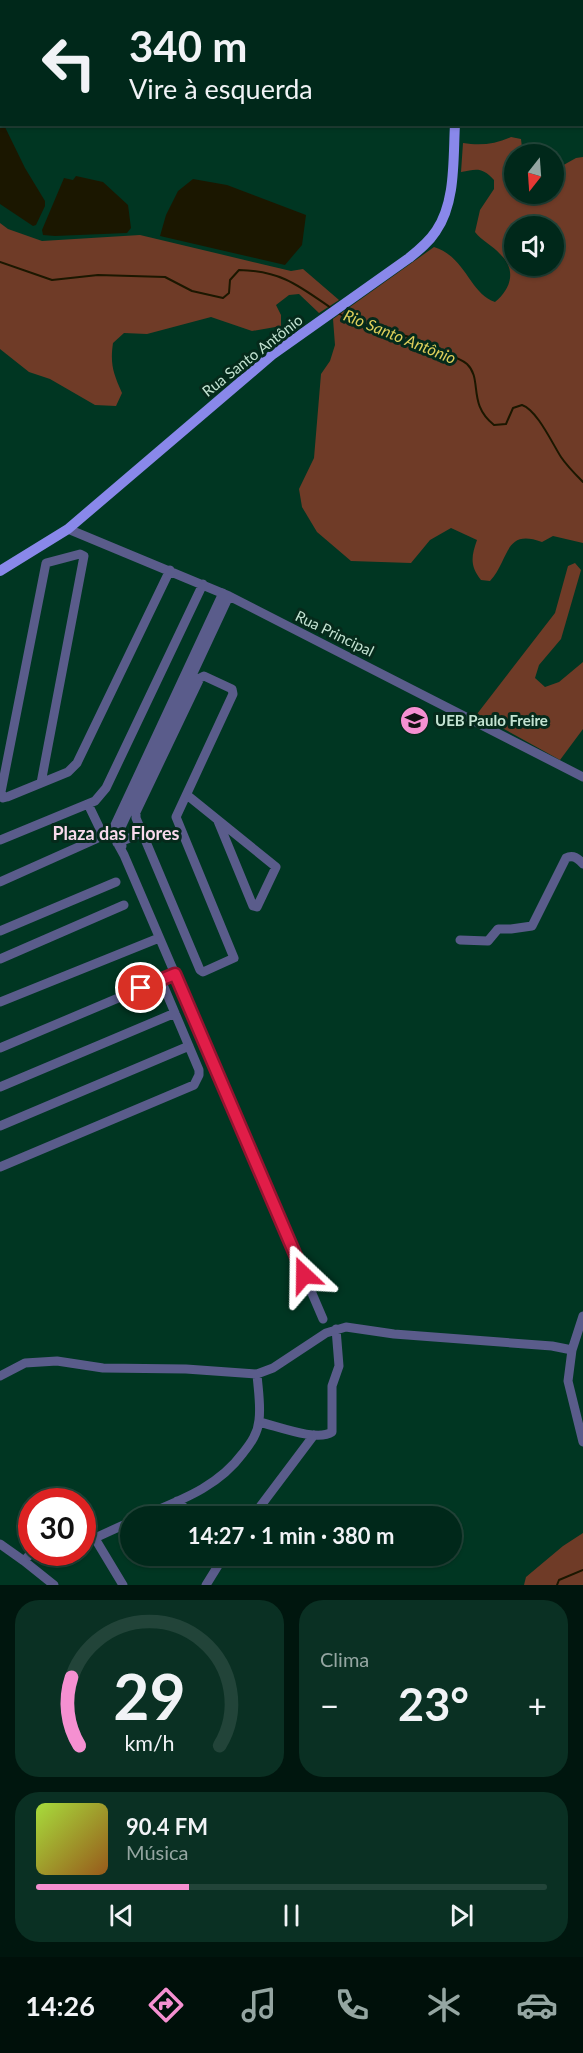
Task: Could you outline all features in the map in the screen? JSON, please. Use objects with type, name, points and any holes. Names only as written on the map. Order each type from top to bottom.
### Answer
[{"type":"main road","name":"Rua Santo Antônio","points":[[0,571],[68,530],[255,368],[428,242],[446,212],[455,126]]},
{"type":"street","name":"Rua Principal","points":[[68,530],[226,594],[583,777]]},
{"type":"street","points":[[41,783],[84,558],[82,554],[51,560],[45,564],[2,797],[7,797],[41,783],[72,770],[78,764],[170,570]]},
{"type":"street","points":[[0,840],[88,804],[101,796],[203,584]]},
{"type":"street","points":[[226,594],[122,825],[119,843],[322,1318]]},
{"type":"street","points":[[204,676],[232,689],[233,694],[187,795],[176,817],[234,955],[234,960],[203,972],[200,970],[142,833],[136,812],[200,678],[204,676]]},
{"type":"street","points":[[187,795],[218,820],[276,867],[258,907],[253,906],[218,820]]},
{"type":"street","points":[[0,882],[96,839],[100,830],[88,804]]},
{"type":"street","points":[[119,843],[142,833]]},
{"type":"street","points":[[460,940],[488,941],[498,929],[511,930],[532,926],[566,858],[576,857],[583,864]]},
{"type":"street","points":[[0,931],[116,882]]},
{"type":"street","points":[[0,958],[124,904]]},
{"type":"street","points":[[0,1002],[159,938]]},
{"type":"street","points":[[0,1048],[175,974]]},
{"type":"street","points":[[0,1167],[189,1089],[198,1081],[200,1075],[161,980]]},
{"type":"street","points":[[0,1087],[175,1013]]},
{"type":"street","points":[[0,1126],[189,1046]]},
{"type":"street","points":[[583,1316],[572,1350],[568,1381],[583,1442]]},
{"type":"street","points":[[0,1376],[25,1362],[57,1361],[102,1368],[186,1369],[257,1374],[273,1368],[306,1345],[336,1329],[346,1327],[394,1334],[552,1346],[572,1350]]},
{"type":"street","points":[[259,1422],[314,1435],[330,1434],[333,1430],[332,1386],[339,1366],[336,1329]]},
{"type":"street","points":[[166,1506],[198,1492],[226,1472],[251,1443],[259,1422],[257,1374]]},
{"type":"street","points":[[261,1506],[314,1435]]},
{"type":"street","points":[[177,1501],[183,1506]]},
{"type":"street","points":[[96,1538],[120,1527]]},
{"type":"street","points":[[96,1540],[123,1585]]},
{"type":"street","points":[[0,1544],[18,1557]]},
{"type":"street","points":[[30,1566],[54,1585]]},
{"type":"street","points":[[206,1585],[218,1566]]},
{"type":"shaded area","points":[[0,126],[4,126],[25,168],[45,201],[45,206],[36,225],[33,226],[0,204]]},
{"type":"shaded area","points":[[511,137],[521,139],[522,144],[504,144],[504,204],[564,204],[564,165],[583,157],[583,543],[553,536],[542,542],[521,539],[509,548],[490,581],[481,580],[473,566],[477,540],[451,528],[430,540],[411,563],[351,561],[317,532],[302,507],[299,489],[314,458],[321,374],[330,361],[335,345],[333,319],[434,247],[454,259],[479,291],[495,302],[505,291],[510,276],[564,276],[564,216],[504,216],[504,259],[475,232],[480,210],[494,189],[494,180],[479,170],[461,172],[463,143],[494,143]]},
{"type":"shaded area","points":[[76,176],[103,182],[128,205],[131,228],[127,233],[43,235],[42,230],[64,178],[73,180]]},
{"type":"shaded area","points":[[193,179],[227,185],[306,215],[302,245],[285,265],[160,236],[166,215],[178,191]]},
{"type":"shaded area","points":[[0,223],[8,229],[42,241],[140,235],[291,271],[303,269],[339,300],[319,313],[299,294],[289,295],[276,305],[281,315],[281,326],[252,331],[211,317],[147,334],[124,333],[113,343],[112,357],[114,374],[122,393],[116,406],[95,405],[50,379],[29,372],[0,349]]},
{"type":"shaded area","points":[[575,563],[581,570],[561,639],[539,665],[535,678],[545,687],[559,682],[583,662],[583,729],[560,760],[477,714],[555,613],[568,566]]},
{"type":"shaded area","points":[[583,1533],[583,1585],[524,1585],[526,1577],[563,1546]]},
{"type":"waterway","points":[[0,262],[52,280],[98,275],[165,277],[192,291],[223,298],[229,293],[230,280],[239,270],[254,271],[278,276],[309,292],[331,308]]},
{"type":"waterway","name":"Rio Santo Antônio","points":[[338,313],[365,325],[413,338],[467,364],[472,370],[478,400],[486,417],[494,425],[506,424],[513,408],[522,405],[528,408],[539,420],[563,460],[583,482]]},
{"type":"waterway","points":[[557,1585],[559,1580],[583,1570]]},
{"type":"place","name":"UEB Paulo Freire","points":[[414,720]]},
{"type":"district","name":"Plaza das Flores","points":[[116,833]]},
{"type":"route","points":[[141,988],[175,974],[304,1275]]}]
